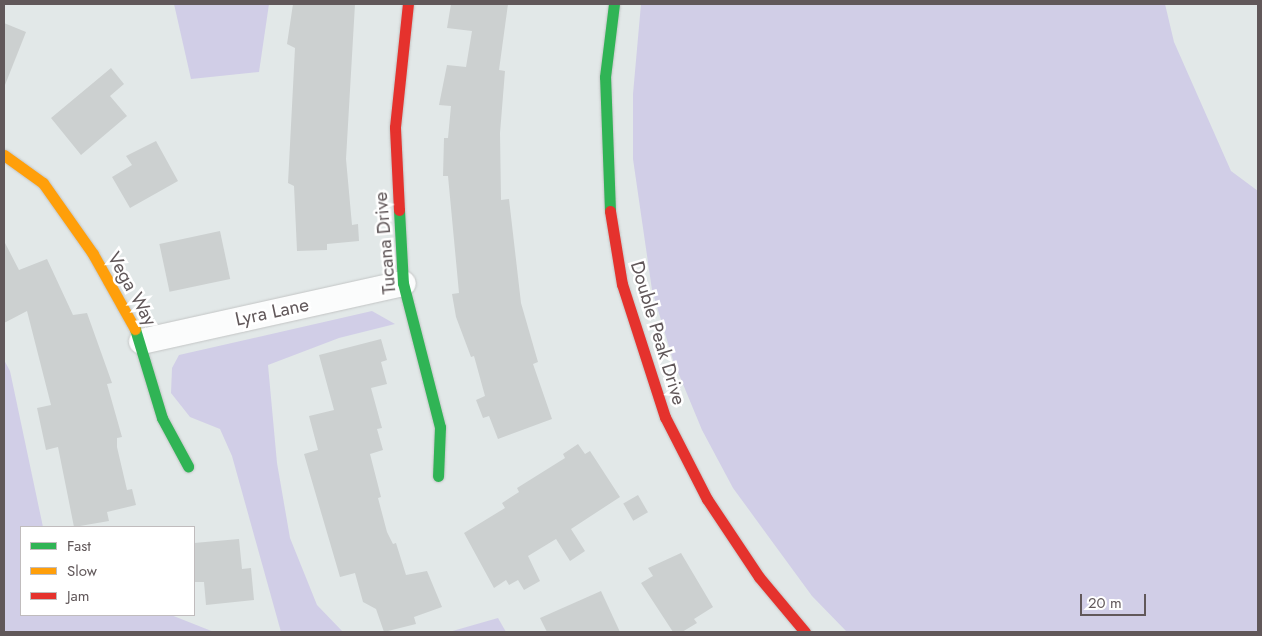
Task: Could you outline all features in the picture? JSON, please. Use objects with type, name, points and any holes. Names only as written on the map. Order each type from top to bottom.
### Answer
[{"type":"street","name":"Tucana Drive","points":[[408,4],[395,127],[403,283],[440,427],[438,476]]},
{"type":"street","name":"Double Peak Drive","points":[[614,4],[605,78],[606,189],[622,284],[639,345],[665,417],[707,499],[759,577],[805,632]]},
{"type":"street","name":"Vega Way","points":[[4,155],[43,183],[93,254],[141,341],[162,418],[188,466]]},
{"type":"street","name":"Lyra Lane","points":[[141,341],[403,283]]},
{"type":"shaded area","points":[[174,4],[269,4],[259,72],[191,79]]},
{"type":"shaded area","points":[[641,4],[1165,4],[1174,42],[1231,171],[1258,191],[1258,632],[847,632],[812,596],[733,488],[702,430],[673,360],[652,290],[633,159],[633,94]]},
{"type":"shaded area","points":[[372,311],[395,324],[339,338],[268,365],[277,463],[290,538],[317,605],[343,632],[281,632],[232,456],[220,429],[190,417],[171,393],[172,368],[179,355]]},
{"type":"shaded area","points":[[4,360],[10,371],[43,526],[20,526],[20,616],[174,616],[214,632],[4,632]]},
{"type":"shaded area","points":[[498,618],[506,632],[449,632]]},
{"type":"building","points":[[293,4],[355,4],[346,159],[352,225],[358,224],[359,241],[327,244],[327,250],[297,251],[294,186],[288,183],[295,48],[287,44]]},
{"type":"building","points":[[451,4],[508,4],[499,70],[505,71],[500,133],[501,200],[509,199],[521,303],[538,362],[533,364],[552,419],[498,439],[489,416],[483,418],[476,400],[485,396],[474,356],[471,357],[456,317],[452,294],[459,293],[448,176],[443,176],[444,138],[448,138],[451,106],[439,105],[447,65],[466,67],[472,31],[447,28]]},
{"type":"building","points":[[4,23],[26,32],[5,85],[4,85]]},
{"type":"building","points":[[111,68],[124,84],[110,96],[127,116],[81,155],[51,118]]},
{"type":"building","points":[[156,141],[178,181],[130,208],[112,177],[132,165],[126,156]]},
{"type":"building","points":[[220,231],[230,279],[170,292],[159,244]]},
{"type":"building","points":[[4,241],[19,270],[47,259],[73,315],[87,313],[112,383],[107,384],[122,437],[117,438],[117,447],[127,490],[132,489],[136,505],[107,512],[109,521],[74,526],[58,447],[46,450],[37,408],[51,405],[27,311],[4,323]]},
{"type":"building","points":[[381,339],[387,360],[381,362],[387,384],[371,388],[382,428],[377,429],[383,450],[370,454],[381,497],[378,498],[387,532],[393,544],[396,543],[406,575],[427,571],[442,607],[414,617],[416,624],[384,632],[376,609],[363,602],[355,573],[340,577],[304,454],[318,450],[309,416],[334,410],[319,355]]},
{"type":"building","points":[[578,444],[585,454],[590,451],[620,497],[571,529],[585,551],[570,561],[556,539],[528,556],[540,581],[524,590],[518,580],[509,585],[506,580],[494,588],[464,533],[505,508],[502,503],[519,492],[517,488],[565,458],[563,454]]},
{"type":"building","points":[[638,495],[648,512],[633,521],[623,503]]},
{"type":"building","points":[[239,539],[242,569],[251,568],[254,600],[206,605],[204,582],[195,582],[195,543]]},
{"type":"building","points":[[681,553],[713,607],[694,619],[697,623],[682,632],[673,632],[641,583],[653,576],[648,568]]},
{"type":"building","points":[[601,591],[620,632],[547,632],[540,618]]},
{"type":"traffic: fast","points":[[610,211],[605,77],[614,4]]},
{"type":"traffic: fast","points":[[399,210],[403,283],[440,427],[438,476]]},
{"type":"traffic: fast","points":[[135,329],[162,418],[188,466]]},
{"type":"traffic: slow","points":[[4,155],[43,183],[93,254],[135,329]]},
{"type":"traffic: jam","points":[[399,210],[395,127],[408,4]]},
{"type":"traffic: jam","points":[[610,211],[622,284],[665,417],[707,499],[759,577],[805,632]]}]
